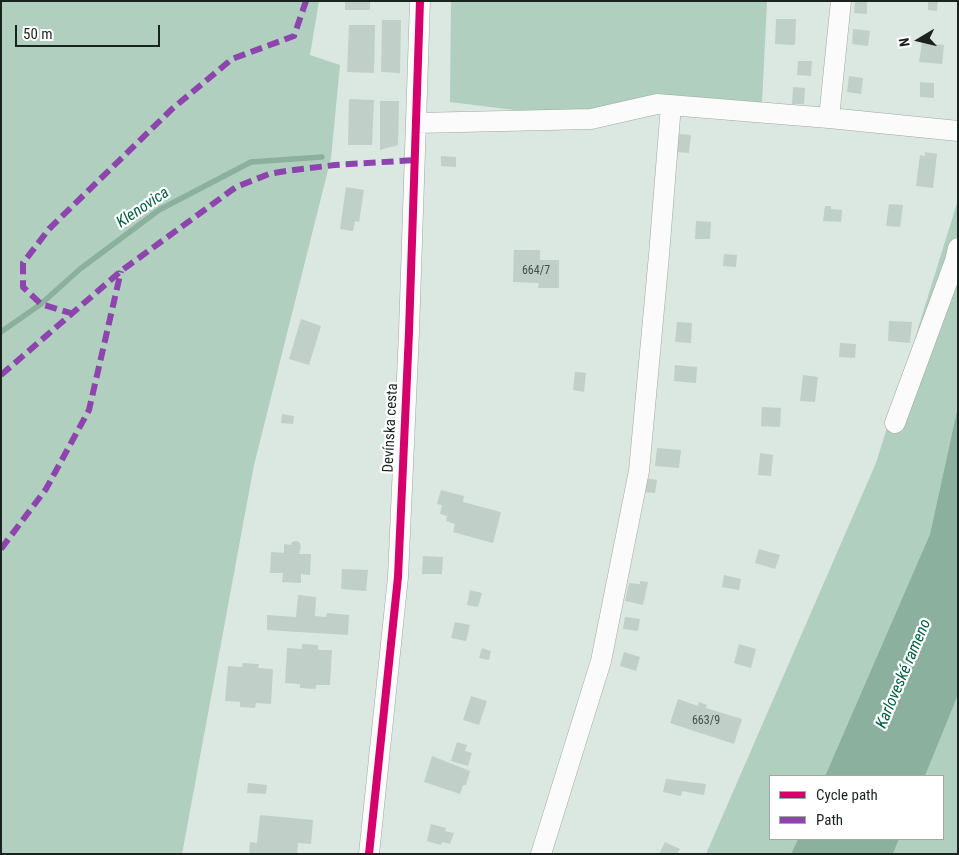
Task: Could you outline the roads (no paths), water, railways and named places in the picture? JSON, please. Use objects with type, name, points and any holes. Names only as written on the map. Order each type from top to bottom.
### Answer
[{"type":"street","name":"Devínska cesta","points":[[369,854],[398,577],[417,123],[420,1]]},
{"type":"street","points":[[829,118],[841,1]]},
{"type":"street","points":[[417,123],[591,119],[657,104],[829,118],[958,132]]},
{"type":"street","points":[[541,854],[601,661],[639,471],[660,255],[671,105]]},
{"type":"street","points":[[895,423],[958,248]]},
{"type":"water","name":"Karloveské rameno","points":[[958,406],[958,695],[925,775],[825,775],[930,534]]},
{"type":"water","points":[[798,840],[899,840],[893,854],[791,854]]},
{"type":"waterway","name":"Klenovica","points":[[1,332],[41,304],[80,269],[159,210],[251,162],[322,157]]}]
